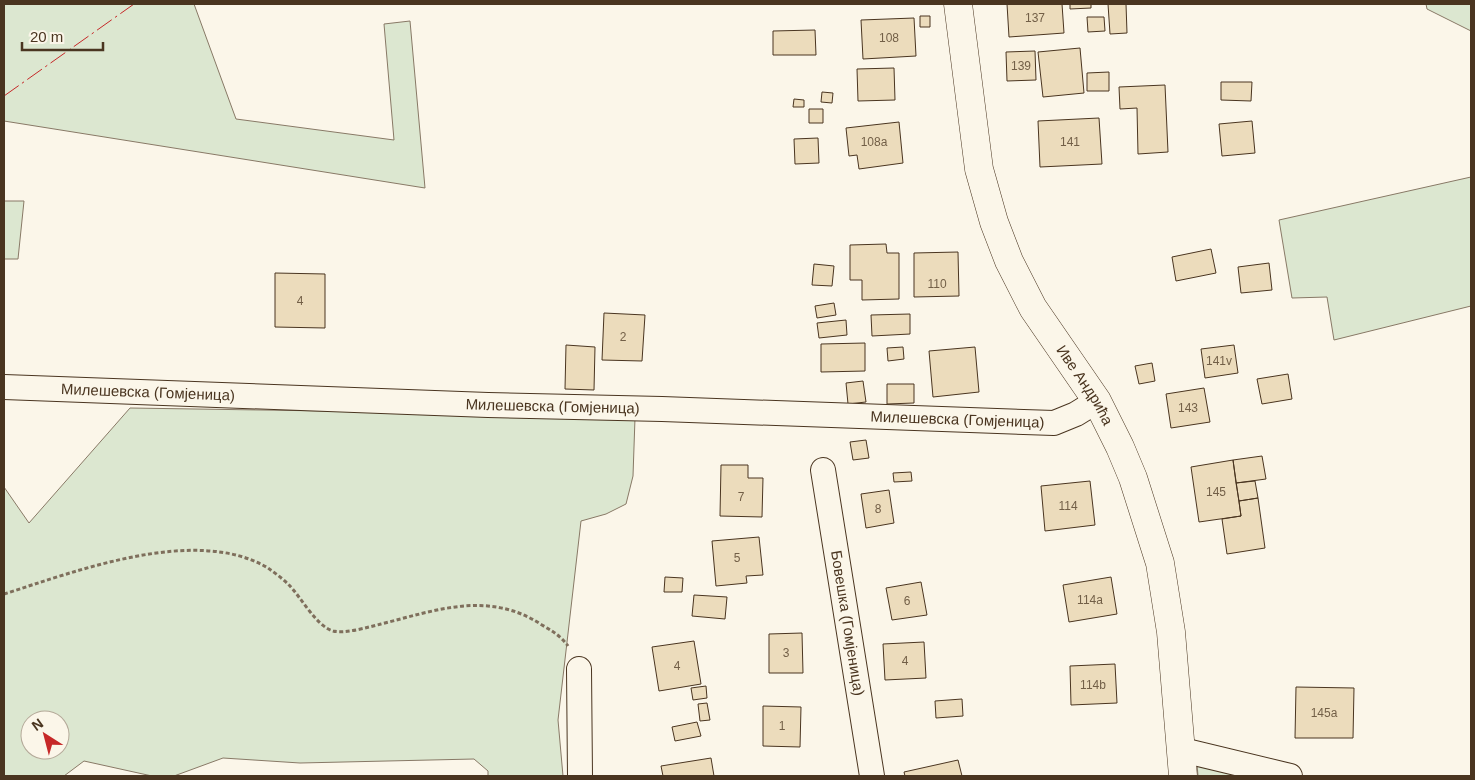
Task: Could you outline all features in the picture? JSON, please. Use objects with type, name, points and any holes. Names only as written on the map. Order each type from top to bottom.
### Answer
[{"type":"street","name":"Иве Андрића","points":[[958,4],[978,169],[994,222],[1009,261],[1034,308],[1097,401],[1133,478],[1160,563],[1171,632],[1182,763]]},
{"type":"street","name":"Милешевска (Гомјеница)","points":[[4,387],[488,406],[672,409],[1054,423],[1076,414],[1097,401]]},
{"type":"street","name":"Бовешка (Гомјеница)","points":[[824,470],[872,776]]},
{"type":"street","points":[[579,669],[580,776]]},
{"type":"street","points":[[1182,763],[1290,776]]},
{"type":"path","points":[[4,594],[70,573],[135,556],[177,551],[219,551],[249,558],[269,569],[288,583],[315,618],[333,631],[352,630],[446,607],[471,605],[494,608],[519,612],[558,634],[572,650],[579,669]]},
{"type":"green space","points":[[4,4],[194,4],[236,119],[394,140],[384,24],[410,21],[425,188],[4,121]]},
{"type":"green space","points":[[1426,4],[1471,4],[1471,31],[1427,9]]},
{"type":"green space","points":[[1471,177],[1471,306],[1334,340],[1327,297],[1292,298],[1279,220]]},
{"type":"green space","points":[[4,201],[24,201],[18,259],[4,259]]},
{"type":"green space","points":[[130,408],[522,414],[635,418],[633,476],[626,504],[606,514],[581,521],[558,720],[563,776],[488,776],[488,771],[474,759],[300,763],[223,758],[174,776],[152,776],[84,761],[64,776],[4,776],[4,487],[29,523]]},
{"type":"green space","points":[[1197,764],[1250,776],[1198,776]]},
{"type":"building","points":[[1007,4],[1062,4],[1064,33],[1009,37]]},
{"type":"building","points":[[1070,4],[1091,4],[1091,8],[1070,9]]},
{"type":"building","points":[[1108,4],[1126,4],[1127,33],[1110,34]]},
{"type":"building","points":[[920,16],[930,16],[930,27],[920,27]]},
{"type":"building","points":[[1087,17],[1104,17],[1105,31],[1088,32]]},
{"type":"building","points":[[914,18],[916,56],[863,59],[861,20]]},
{"type":"building","points":[[815,30],[816,55],[773,55],[773,31]]},
{"type":"building","points":[[1080,48],[1084,93],[1043,97],[1038,52]]},
{"type":"building","points":[[1035,51],[1036,80],[1007,81],[1006,52]]},
{"type":"building","points":[[894,68],[895,100],[858,101],[857,69]]},
{"type":"building","points":[[1109,72],[1109,91],[1087,91],[1087,73]]},
{"type":"building","points":[[1221,82],[1252,82],[1251,101],[1221,100]]},
{"type":"building","points":[[1165,85],[1168,152],[1138,154],[1137,108],[1120,109],[1119,87]]},
{"type":"building","points":[[822,92],[833,93],[832,103],[821,102]]},
{"type":"building","points":[[794,99],[804,100],[804,107],[793,107]]},
{"type":"building","points":[[809,109],[823,109],[823,123],[809,123]]},
{"type":"building","points":[[1099,118],[1102,164],[1040,167],[1038,121]]},
{"type":"building","points":[[1252,121],[1255,153],[1222,156],[1219,124]]},
{"type":"building","points":[[899,122],[903,163],[859,169],[857,155],[849,156],[846,128]]},
{"type":"building","points":[[818,138],[819,163],[795,164],[794,139]]},
{"type":"building","points":[[886,244],[887,253],[899,253],[899,299],[862,300],[862,280],[850,280],[850,245]]},
{"type":"building","points":[[1211,249],[1216,273],[1176,281],[1172,257]]},
{"type":"building","points":[[958,252],[959,296],[914,297],[914,253]]},
{"type":"building","points":[[1269,263],[1272,290],[1241,293],[1238,267]]},
{"type":"building","points":[[814,264],[834,266],[832,286],[812,285]]},
{"type":"building","points":[[275,273],[325,274],[325,328],[275,327]]},
{"type":"building","points":[[834,303],[836,315],[817,318],[815,306]]},
{"type":"building","points":[[604,313],[645,315],[642,361],[602,360]]},
{"type":"building","points":[[910,314],[910,334],[872,336],[871,315]]},
{"type":"building","points":[[846,320],[847,335],[819,338],[817,323]]},
{"type":"building","points":[[865,343],[865,371],[821,372],[821,344]]},
{"type":"building","points":[[566,345],[595,347],[594,390],[565,389]]},
{"type":"building","points":[[1234,345],[1238,373],[1205,378],[1201,349]]},
{"type":"building","points":[[903,347],[904,359],[888,361],[887,348]]},
{"type":"building","points":[[975,347],[979,392],[933,397],[929,351]]},
{"type":"building","points":[[1152,363],[1155,381],[1139,384],[1135,366]]},
{"type":"building","points":[[1288,374],[1292,399],[1262,404],[1257,379]]},
{"type":"building","points":[[863,381],[866,402],[848,404],[846,383]]},
{"type":"building","points":[[887,384],[914,384],[914,403],[887,404]]},
{"type":"building","points":[[1204,388],[1210,422],[1171,428],[1166,394]]},
{"type":"building","points":[[866,440],[869,458],[853,460],[850,442]]},
{"type":"building","points":[[1262,456],[1266,479],[1236,483],[1233,460]]},
{"type":"building","points":[[1233,460],[1241,516],[1199,522],[1191,467]]},
{"type":"building","points":[[721,465],[748,465],[748,478],[763,478],[762,517],[720,516]]},
{"type":"building","points":[[911,472],[912,481],[894,482],[893,473]]},
{"type":"building","points":[[1090,481],[1095,525],[1045,531],[1041,486]]},
{"type":"building","points":[[1255,481],[1258,498],[1239,501],[1236,483]]},
{"type":"building","points":[[889,490],[894,523],[866,528],[861,494]]},
{"type":"building","points":[[1258,498],[1265,548],[1227,554],[1222,519],[1241,516],[1239,501]]},
{"type":"building","points":[[759,537],[763,575],[746,576],[747,583],[716,586],[712,541]]},
{"type":"building","points":[[665,577],[683,578],[682,592],[664,592]]},
{"type":"building","points":[[1111,577],[1117,614],[1069,622],[1063,585]]},
{"type":"building","points":[[921,582],[927,615],[892,620],[886,588]]},
{"type":"building","points":[[694,595],[727,597],[725,619],[692,616]]},
{"type":"building","points":[[802,633],[803,673],[769,673],[769,634]]},
{"type":"building","points":[[694,641],[701,684],[659,691],[652,647]]},
{"type":"building","points":[[924,642],[926,678],[885,680],[883,644]]},
{"type":"building","points":[[1115,664],[1117,703],[1071,705],[1070,666]]},
{"type":"building","points":[[706,686],[707,698],[693,700],[691,688]]},
{"type":"building","points":[[1296,687],[1354,688],[1353,738],[1295,738]]},
{"type":"building","points":[[962,699],[963,716],[936,718],[935,701]]},
{"type":"building","points":[[707,703],[710,720],[700,721],[698,704]]},
{"type":"building","points":[[763,706],[801,707],[800,747],[763,746]]},
{"type":"building","points":[[697,722],[701,736],[675,741],[672,727]]},
{"type":"building","points":[[711,758],[714,776],[663,776],[661,766]]},
{"type":"building","points":[[958,760],[962,776],[905,776],[904,772]]},
{"type":"power","points":[[4,96],[134,4]]}]
